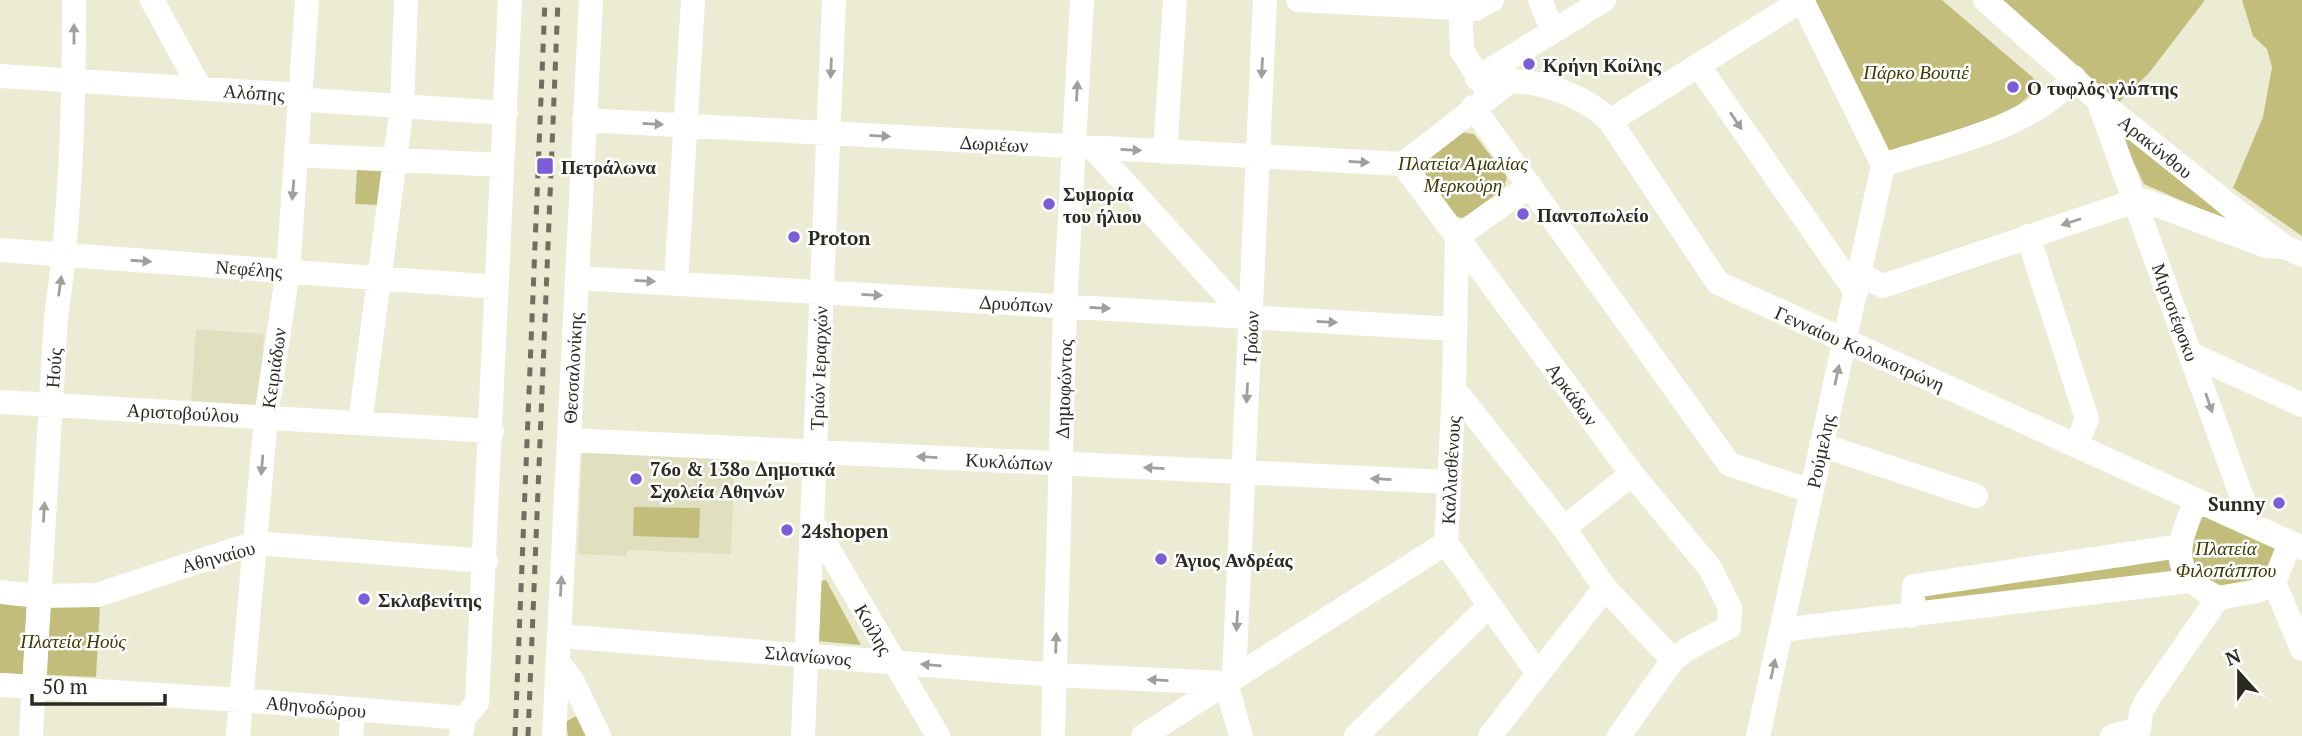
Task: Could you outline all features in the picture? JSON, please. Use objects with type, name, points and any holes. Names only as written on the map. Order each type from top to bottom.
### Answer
[{"type":"street","name":"Ηούς","points":[[31,736],[56,318],[65,255],[74,78],[74,0]]},
{"type":"street","points":[[152,0],[200,88]]},
{"type":"street","name":"Κειριάδων","points":[[238,736],[266,417],[288,271],[307,0]]},
{"type":"street","points":[[360,423],[396,162],[402,106],[406,0]]},
{"type":"street","points":[[468,730],[477,703],[486,561],[510,0]]},
{"type":"street","name":"Θεσσαλονίκης","points":[[554,736],[591,0]]},
{"type":"street","points":[[676,283],[693,0]]},
{"type":"street","name":"Τριών Ιεραρχών","points":[[803,736],[834,0]]},
{"type":"street","name":"Δημοφώντος","points":[[1054,736],[1066,306],[1084,147],[1083,0]]},
{"type":"street","points":[[1165,152],[1175,0]]},
{"type":"street","name":"Τρώων","points":[[1241,736],[1230,680],[1244,473],[1248,317],[1265,0]]},
{"type":"street","points":[[1298,0],[1460,4],[1475,9],[1492,0]]},
{"type":"street","points":[[1540,0],[1553,31]]},
{"type":"street","points":[[1403,164],[1553,31],[1604,0]]},
{"type":"street","points":[[1610,121],[1802,0],[1883,165],[1991,130],[2028,113],[2060,94],[2074,77]]},
{"type":"street","name":"Αρακύνθου","points":[[1985,0],[2098,100],[2294,251]]},
{"type":"street","points":[[1460,4],[1462,51],[1480,93],[1530,186],[1729,464],[1811,491]]},
{"type":"street","points":[[1698,65],[1857,283],[1883,286],[2136,201],[2147,201],[2266,246],[2294,251]]},
{"type":"street","name":"Αλόπης","points":[[0,76],[74,78],[301,95],[309,100],[506,113]]},
{"type":"street","name":"Γενναίου Κολοκοτρώνη","points":[[1480,93],[1510,81],[1528,82],[1585,102],[1610,121],[1718,283],[2296,545]]},
{"type":"street","name":"Μιρτσιέφσκυ","points":[[2098,100],[2193,355],[2252,525]]},
{"type":"street","name":"Δωριέων","points":[[584,120],[1403,164]]},
{"type":"street","points":[[1084,147],[1248,317]]},
{"type":"street","points":[[296,155],[396,162],[502,165]]},
{"type":"street","name":"Αρκάδων","points":[[1403,164],[1632,474],[1710,568],[1730,608],[1729,627],[1689,648],[1673,660]]},
{"type":"street","name":"Ρούμελης","points":[[1758,736],[1883,165]]},
{"type":"street","points":[[1457,237],[1530,186]]},
{"type":"street","points":[[2028,236],[2088,419],[2076,446]]},
{"type":"street","name":"Καλλισθένους","points":[[1457,237],[1454,389],[1446,543],[1488,607],[1538,674]]},
{"type":"street","name":"Νεφέλης","points":[[0,250],[498,287]]},
{"type":"street","name":"Δρυόπων","points":[[577,278],[1454,329]]},
{"type":"street","points":[[2193,355],[2302,405]]},
{"type":"street","points":[[1454,389],[1563,528],[1605,588],[1673,660],[1619,736]]},
{"type":"street","name":"Αριστοβούλου","points":[[0,402],[492,431]]},
{"type":"street","name":"Κυκλώπων","points":[[569,440],[1449,482]]},
{"type":"street","points":[[1821,444],[1976,496]]},
{"type":"street","points":[[1563,528],[1632,474]]},
{"type":"street","points":[[2196,500],[2180,546],[2184,571],[2189,580],[2218,598],[2258,591],[2274,582],[2296,545]]},
{"type":"street","name":"Κοίλης","points":[[812,520],[893,662],[939,736]]},
{"type":"street","name":"Αθηναίου","points":[[0,592],[39,596],[97,595],[255,543],[486,561]]},
{"type":"street","points":[[1143,736],[1446,543]]},
{"type":"street","points":[[1912,616],[1914,586],[2180,546]]},
{"type":"street","points":[[1781,630],[2189,580]]},
{"type":"street","points":[[2274,582],[2302,649]]},
{"type":"street","points":[[1490,736],[1605,588]]},
{"type":"street","points":[[2112,736],[2141,732],[2141,712],[2148,699],[2218,598]]},
{"type":"street","points":[[1356,736],[1488,607]]},
{"type":"street","name":"Σιλανίωνος","points":[[559,636],[1055,675],[1230,680]]},
{"type":"street","points":[[558,662],[573,682],[599,736]]},
{"type":"street","name":"Αθηνοδώρου","points":[[0,685],[354,710],[468,730]]},
{"type":"street","points":[[351,736],[354,710]]},
{"type":"shaded area","points":[[196,329],[264,334],[259,406],[191,402]]},
{"type":"shaded area","points":[[582,450],[735,457],[731,554],[627,550],[626,556],[578,554]]},
{"type":"green space","name":"Πάρκο Βουτιέ","points":[[1804,0],[1942,0],[2038,82],[2028,96],[1995,119],[1953,136],[1894,154],[1880,147]]},
{"type":"green space","points":[[1995,0],[2205,0],[2149,73],[2119,102]]},
{"type":"green space","points":[[2242,0],[2302,0],[2302,236],[2233,188],[2263,117],[2272,67],[2267,49],[2253,36]]},
{"type":"green space","points":[[2115,123],[2230,222],[2144,184]]},
{"type":"green space","name":"Πλατεία Αμαλίας Μερκούρη","points":[[1460,132],[1474,134],[1507,177],[1502,194],[1467,219],[1450,215],[1425,175],[1427,160]]},
{"type":"green space","points":[[357,169],[382,170],[379,205],[355,204]]},
{"type":"green space","name":"Πλατεία Φιλοπάππου","points":[[2196,500],[2290,543],[2274,582],[2233,597],[2189,581]]},
{"type":"green space","points":[[634,507],[700,508],[699,538],[633,536]]},
{"type":"green space","points":[[2172,550],[2173,574],[1918,608],[1918,588]]},
{"type":"green space","points":[[826,580],[861,645],[817,641],[818,582]]},
{"type":"green space","name":"Πλατεία Ηούς","points":[[0,599],[27,600],[23,674],[0,673]]},
{"type":"green space","name":"Πλατεία Ηούς","points":[[50,603],[100,605],[96,677],[47,675]]},
{"type":"green space","points":[[583,712],[594,736],[568,736],[566,722]]},
{"type":"railway","points":[[515,736],[545,0]]},
{"type":"railway","points":[[528,736],[558,0]]},
{"type":"place","name":"Κρήνη Κοίλης","points":[[1529,64]]},
{"type":"place","name":"Ο τυφλός γλύπτης","points":[[2013,87]]},
{"type":"place","name":"Πετράλωνα","points":[[545,166]]},
{"type":"place","name":"Συμορία του ήλιου","points":[[1049,204]]},
{"type":"place","name":"Παντοπωλείο","points":[[1523,214]]},
{"type":"place","name":"Proton","points":[[794,237]]},
{"type":"place","name":"76ο & 138ο Δημοτικά Σχολεία Αθηνών","points":[[636,479]]},
{"type":"place","name":"Sunny","points":[[2279,503]]},
{"type":"place","name":"24shopen","points":[[787,530]]},
{"type":"place","name":"Άγιος Ανδρέας","points":[[1161,559]]},
{"type":"place","name":"Σκλαβενίτης","points":[[364,599]]}]
